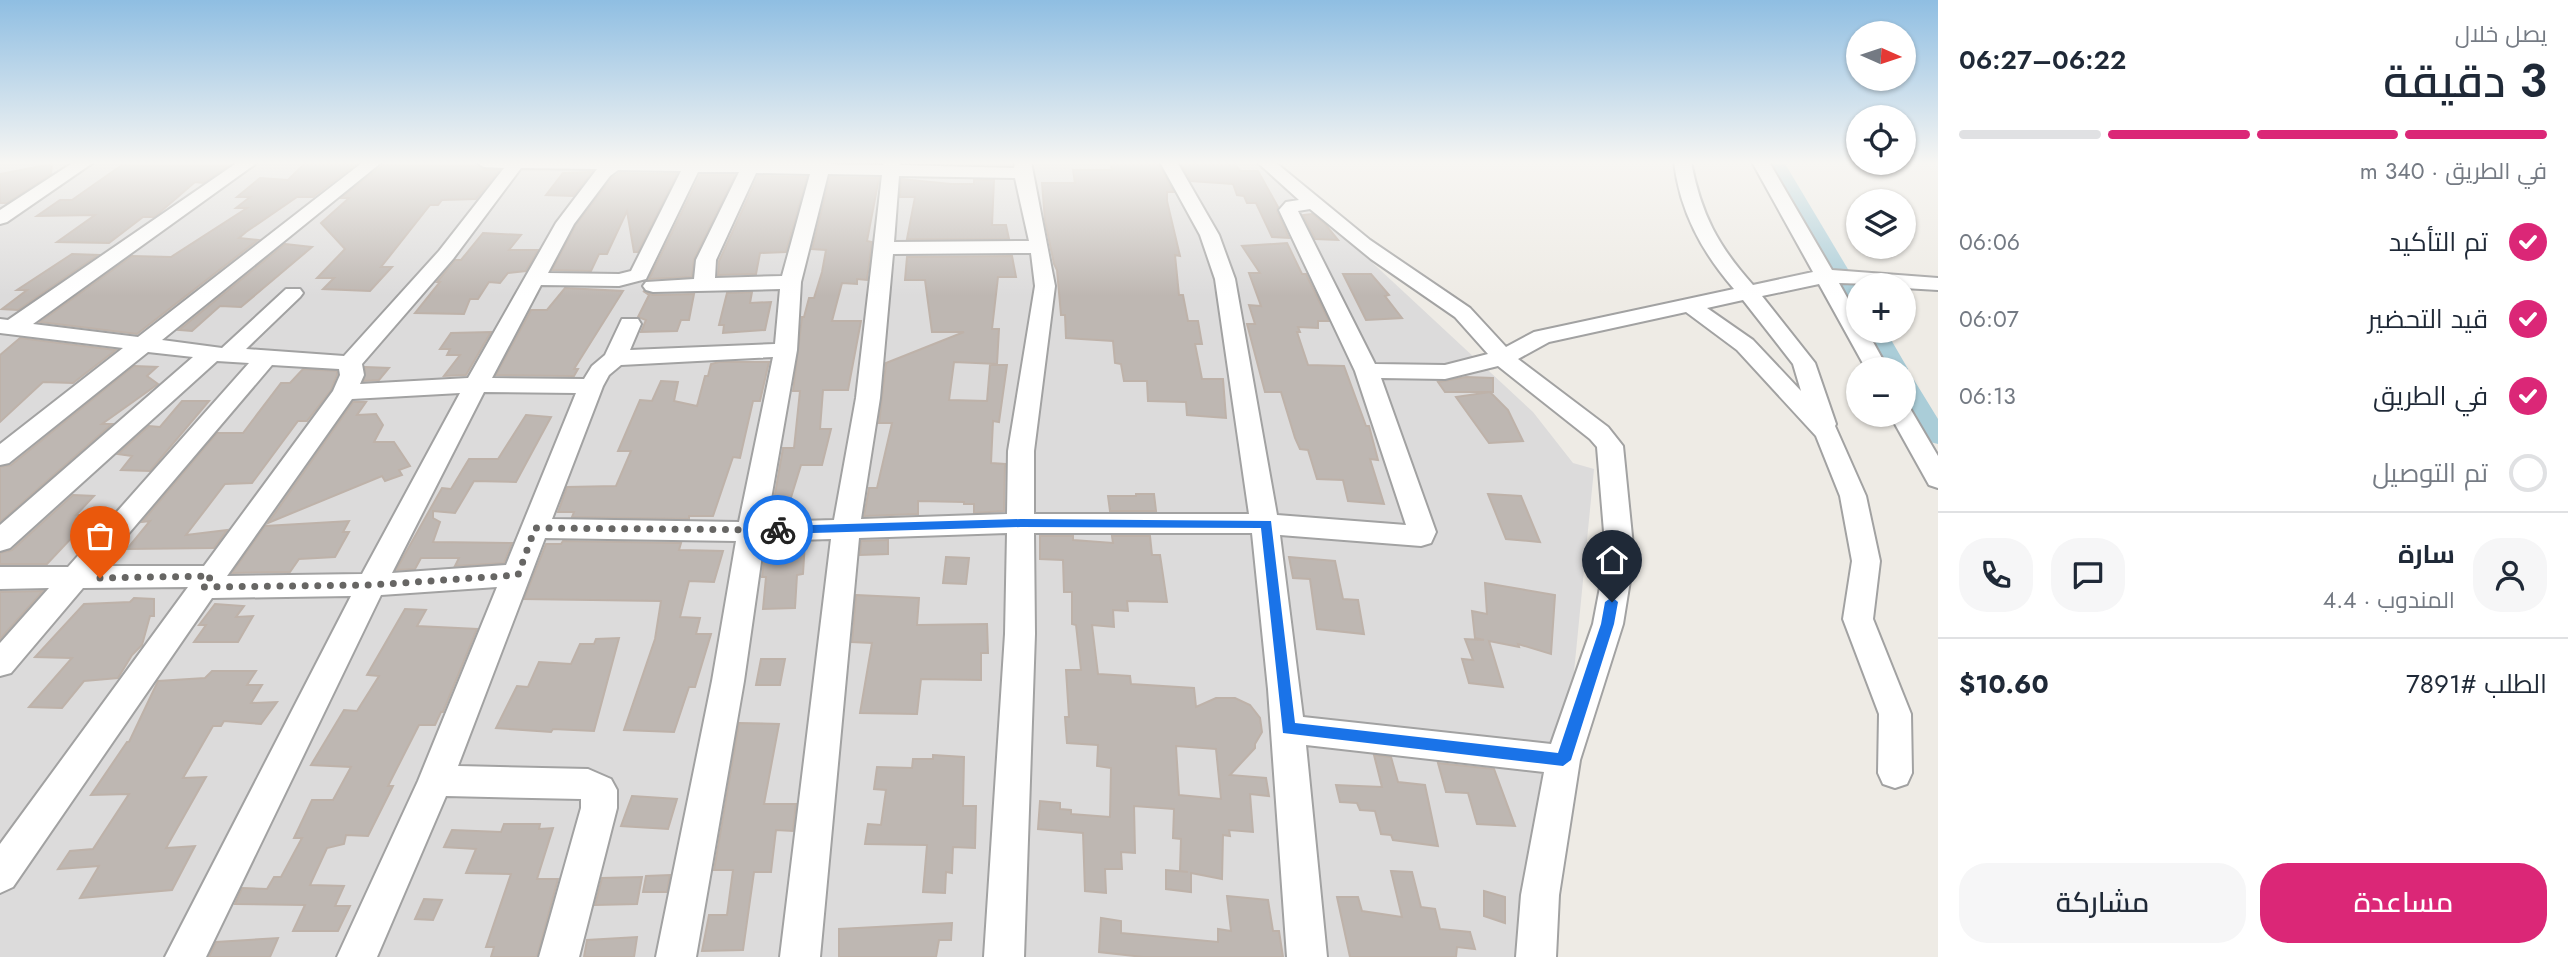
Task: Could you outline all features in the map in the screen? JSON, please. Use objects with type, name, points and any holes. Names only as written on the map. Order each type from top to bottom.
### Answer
[{"type":"street","points":[[0,218],[17,207]]},
{"type":"street","points":[[3,327],[182,207]]},
{"type":"street","points":[[0,457],[317,207]]},
{"type":"street","points":[[350,363],[446,255],[482,207]]},
{"type":"street","points":[[185,957],[371,585],[476,385],[565,223],[577,207]]},
{"type":"street","points":[[536,279],[619,280],[639,275],[673,207]]},
{"type":"street","points":[[704,282],[706,260],[731,207]]},
{"type":"street","points":[[676,957],[786,350],[791,282],[810,207]]},
{"type":"street","points":[[800,957],[846,527],[868,398],[887,207]]},
{"type":"street","points":[[1004,957],[1020,634],[1021,451],[1045,286],[1031,207]]},
{"type":"street","points":[[1194,207],[1220,261],[1266,524],[1289,729],[1307,957]]},
{"type":"street","points":[[535,528],[751,532],[1021,523],[1266,524],[1421,536],[1422,532],[1367,371],[1289,211],[1292,207]]},
{"type":"street","points":[[1320,207],[1378,254],[1444,299],[1494,346],[1502,358],[1599,433],[1610,446],[1620,556],[1608,624],[1563,760],[1540,895],[1536,957]]},
{"type":"street","points":[[1693,207],[1717,257],[1804,363],[1827,433],[1853,496],[1867,561],[1858,619],[1895,714],[1895,774]]},
{"type":"street","points":[[1786,207],[1870,357]]},
{"type":"street","points":[[883,248],[1040,247]]},
{"type":"street","points":[[1367,371],[1446,372],[1502,358],[1542,337],[1825,276],[1938,284]]},
{"type":"street","points":[[653,286],[704,282],[791,282]]},
{"type":"street","points":[[0,541],[293,293]]},
{"type":"street","points":[[1689,304],[1745,345],[1827,433]]},
{"type":"street","points":[[357,957],[435,781],[590,386],[600,371],[615,358],[631,324]]},
{"type":"street","points":[[3,327],[265,359],[350,363]]},
{"type":"street","points":[[615,358],[786,350]]},
{"type":"street","points":[[0,664],[265,359]]},
{"type":"street","points":[[0,875],[345,392],[352,375],[350,363]]},
{"type":"street","points":[[345,392],[476,385],[590,386]]},
{"type":"street","points":[[1909,427],[1938,479]]},
{"type":"street","points":[[0,578],[371,585],[518,575]]},
{"type":"street","points":[[1289,729],[1563,760]]},
{"type":"street","points":[[435,781],[588,784],[598,790],[599,808],[559,957]]},
{"type":"shaded area","points":[[0,207],[1312,207],[1533,412],[1573,463],[1594,469],[1568,733],[1553,957],[0,957]]},
{"type":"building","points":[[50,207],[166,207],[154,217],[143,217],[109,243],[57,242],[95,215],[37,216]]},
{"type":"building","points":[[283,207],[239,238],[258,240],[137,334],[40,322],[132,256],[171,257],[247,208],[236,208]]},
{"type":"building","points":[[339,207],[429,207],[381,267],[392,267],[370,291],[323,289],[334,278],[317,278],[345,249],[321,223]]},
{"type":"building","points":[[590,207],[661,207],[638,252],[634,252],[627,211],[607,254],[599,254],[591,271],[552,270],[576,225]]},
{"type":"building","points":[[684,207],[720,207],[694,259],[692,277],[649,279]]},
{"type":"building","points":[[744,207],[799,207],[786,252],[760,253],[756,274],[718,275],[719,261]]},
{"type":"building","points":[[823,207],[874,207],[867,241],[872,242],[867,280],[857,279],[857,284],[842,283],[832,321],[861,321],[848,390],[823,390],[820,429],[831,429],[822,465],[801,465],[785,517],[771,517],[783,448],[794,448],[800,391],[793,391],[802,317],[809,298],[814,298],[826,250],[812,249]]},
{"type":"building","points":[[913,207],[993,207],[992,225],[1006,225],[1009,239],[907,239]]},
{"type":"building","points":[[1044,207],[1168,207],[1180,256],[1175,255],[1179,295],[1183,295],[1188,321],[1198,321],[1202,344],[1195,344],[1202,379],[1223,379],[1226,418],[1187,415],[1186,402],[1148,401],[1147,381],[1124,381],[1121,364],[1115,363],[1113,341],[1066,338],[1057,270]]},
{"type":"building","points":[[1258,207],[1278,207],[1277,211],[1289,238],[1272,237]]},
{"type":"building","points":[[1312,214],[1325,224],[1338,240],[1315,239],[1303,215]]},
{"type":"building","points":[[483,233],[521,235],[509,250],[538,250],[526,271],[508,273],[500,283],[489,282],[478,299],[470,299],[464,314],[415,313],[455,260],[461,260]]},
{"type":"building","points":[[1287,243],[1329,321],[1318,321],[1318,328],[1298,327],[1300,332],[1297,332],[1308,365],[1344,366],[1366,426],[1369,426],[1378,460],[1370,459],[1384,504],[1348,501],[1343,480],[1317,479],[1308,450],[1300,449],[1295,438],[1281,392],[1265,392],[1247,324],[1255,324],[1249,305],[1261,306],[1249,273],[1260,273],[1242,246]]},
{"type":"building","points":[[285,244],[312,247],[241,307],[220,306],[192,331],[179,330]]},
{"type":"building","points":[[72,254],[98,255],[18,310],[2,309],[27,290],[17,290]]},
{"type":"building","points":[[1012,256],[1016,277],[998,277],[992,329],[999,329],[997,364],[954,362],[949,400],[987,401],[990,365],[1007,365],[999,422],[993,421],[991,463],[1005,464],[1004,511],[974,513],[974,504],[918,501],[918,514],[864,516],[869,488],[877,488],[892,423],[879,423],[886,363],[964,332],[932,332],[925,280],[905,280],[907,257]]},
{"type":"building","points":[[1343,274],[1371,274],[1389,295],[1385,296],[1402,318],[1366,320]]},
{"type":"building","points":[[565,288],[623,291],[574,369],[578,369],[574,376],[496,375],[531,310],[547,310]]},
{"type":"building","points":[[643,291],[653,295],[694,294],[689,320],[681,320],[677,331],[641,332],[646,320],[638,317],[649,295]]},
{"type":"building","points":[[752,292],[750,303],[771,302],[765,330],[723,333],[724,325],[719,325],[727,293]]},
{"type":"building","points":[[491,332],[466,375],[444,376],[460,355],[447,355],[450,349],[440,349],[451,333]]},
{"type":"building","points":[[20,338],[116,350],[73,383],[43,382],[0,422],[0,355]]},
{"type":"building","points":[[769,362],[760,401],[753,401],[740,458],[733,457],[713,516],[689,516],[689,519],[572,517],[574,512],[558,512],[567,487],[616,486],[631,451],[618,451],[640,400],[652,401],[661,381],[678,382],[674,401],[697,406],[711,364]]},
{"type":"building","points":[[134,366],[157,367],[147,376],[158,384],[102,424],[112,424],[0,522],[0,467],[11,465]]},
{"type":"building","points":[[365,367],[389,368],[379,380],[364,381]]},
{"type":"building","points":[[303,369],[337,371],[337,375],[331,390],[307,421],[298,421],[252,483],[225,484],[186,535],[227,530],[214,548],[127,549],[150,521],[142,522],[217,433],[243,433],[281,383],[290,383]]},
{"type":"building","points":[[1466,377],[1493,378],[1493,392],[1445,392],[1438,382]]},
{"type":"building","points":[[1490,392],[1508,410],[1523,441],[1489,443],[1456,397]]},
{"type":"building","points":[[182,401],[209,401],[150,471],[121,470],[132,456],[118,454],[149,426],[160,427]]},
{"type":"building","points":[[353,402],[366,402],[357,415],[376,414],[383,425],[374,442],[394,442],[410,466],[399,470],[402,475],[385,481],[382,476],[268,523]]},
{"type":"building","points":[[526,415],[551,417],[516,482],[474,481],[455,513],[433,511],[433,518],[440,522],[433,542],[512,543],[504,563],[455,566],[459,558],[421,558],[415,569],[396,570],[442,488],[451,489],[469,459],[498,459]]},
{"type":"building","points":[[1154,494],[1156,511],[1110,511],[1108,496]]},
{"type":"building","points":[[1488,494],[1521,496],[1540,542],[1506,539]]},
{"type":"building","points":[[73,495],[94,496],[76,515],[88,515],[72,531],[78,531],[47,564],[0,564],[0,553],[12,550]]},
{"type":"building","points":[[349,521],[343,532],[349,532],[335,557],[299,559],[290,572],[232,573],[265,526]]},
{"type":"building","points":[[1040,536],[1073,536],[1073,540],[1113,543],[1112,536],[1150,536],[1152,555],[1160,555],[1167,602],[1127,601],[1128,611],[1113,610],[1114,627],[1092,625],[1098,674],[1130,676],[1131,684],[1194,688],[1196,707],[1216,698],[1235,698],[1250,705],[1260,718],[1262,732],[1255,748],[1230,775],[1266,778],[1269,796],[1250,794],[1253,832],[1229,830],[1230,836],[1223,835],[1222,879],[1191,873],[1191,892],[1166,889],[1166,870],[1188,872],[1180,871],[1181,839],[1173,838],[1174,809],[1134,806],[1135,853],[1121,852],[1122,869],[1105,869],[1106,893],[1085,891],[1083,833],[1038,829],[1040,801],[1060,803],[1060,809],[1071,810],[1071,814],[1110,817],[1111,768],[1097,766],[1098,745],[1067,743],[1065,717],[1069,717],[1066,670],[1081,670],[1076,625],[1072,624],[1072,592],[1064,592],[1063,560],[1040,559]],"holes":[[[1176,746],[1216,749],[1221,799],[1179,795]]]},
{"type":"building","points":[[888,540],[888,554],[860,555],[861,541]]},
{"type":"building","points":[[563,541],[681,543],[679,550],[723,551],[714,582],[689,581],[680,617],[700,618],[696,634],[711,634],[695,687],[689,687],[674,732],[624,730],[655,639],[661,601],[524,599],[546,544],[561,544]]},
{"type":"building","points":[[805,542],[803,574],[797,575],[795,608],[763,609],[766,577],[762,577],[765,552],[782,553],[784,543]]},
{"type":"building","points":[[946,557],[969,558],[966,584],[943,583]]},
{"type":"building","points":[[1289,557],[1335,561],[1343,599],[1358,600],[1364,634],[1317,629],[1310,579],[1293,578]]},
{"type":"building","points":[[1485,583],[1555,595],[1551,654],[1518,644],[1519,647],[1489,641],[1503,687],[1469,683],[1462,659],[1473,660],[1465,639],[1484,640],[1475,638],[1472,611],[1487,614]]},
{"type":"building","points":[[43,591],[0,639],[0,592]]},
{"type":"building","points":[[856,595],[919,598],[917,625],[987,624],[988,653],[981,653],[981,680],[921,679],[917,714],[860,713],[872,643],[852,642]]},
{"type":"building","points":[[134,598],[154,599],[154,616],[150,616],[142,645],[132,655],[118,678],[84,681],[62,708],[29,707],[72,658],[35,657],[84,604],[130,602]]},
{"type":"building","points":[[215,604],[244,606],[236,617],[253,616],[238,642],[194,642],[206,625],[199,625]]},
{"type":"building","points":[[405,609],[426,610],[417,626],[477,629],[443,712],[435,725],[419,725],[388,786],[393,786],[368,836],[346,835],[344,844],[327,848],[310,885],[344,886],[335,906],[350,906],[338,931],[293,931],[305,905],[235,904],[242,888],[267,889],[274,877],[281,877],[302,838],[294,838],[312,800],[333,800],[351,767],[311,765],[344,710],[357,711],[379,676],[367,675]]},
{"type":"building","points":[[619,638],[594,731],[553,729],[551,732],[496,728],[517,686],[528,687],[539,662],[571,664],[580,644],[594,644],[596,639]]},
{"type":"building","points":[[761,659],[785,659],[780,685],[756,685]]},
{"type":"building","points":[[212,671],[256,671],[247,685],[262,685],[251,703],[277,702],[261,724],[224,721],[221,726],[213,726],[183,778],[206,777],[166,848],[195,846],[172,890],[80,898],[99,866],[58,869],[70,851],[93,849],[129,794],[91,795],[129,742],[158,681],[205,678]]},
{"type":"building","points":[[739,723],[779,724],[764,804],[796,804],[793,831],[776,830],[771,872],[754,872],[743,950],[702,951],[709,915],[727,915],[733,870],[714,870]]},
{"type":"building","points":[[933,755],[964,757],[963,806],[976,806],[975,848],[953,847],[952,873],[946,872],[945,893],[923,892],[927,845],[865,844],[868,824],[881,825],[886,790],[874,789],[877,767],[912,768],[913,759],[933,759]]},
{"type":"building","points":[[1374,755],[1391,757],[1398,782],[1425,785],[1438,846],[1393,840],[1391,835],[1381,834],[1375,811],[1360,810],[1357,803],[1340,802],[1336,785],[1382,787]]},
{"type":"building","points":[[1438,763],[1494,769],[1515,826],[1477,824],[1468,793],[1446,792]]},
{"type":"building","points":[[632,796],[677,799],[668,829],[621,826]]},
{"type":"building","points":[[504,824],[540,824],[539,829],[553,828],[537,879],[558,879],[537,957],[491,957],[494,947],[486,947],[511,874],[466,873],[476,849],[444,847],[452,830],[501,832]]},
{"type":"building","points":[[1391,871],[1412,872],[1421,907],[1435,909],[1440,929],[1470,932],[1475,949],[1457,947],[1456,957],[1350,957],[1337,897],[1358,897],[1362,911],[1402,917]]},
{"type":"building","points":[[670,875],[667,892],[643,892],[646,876]]},
{"type":"building","points":[[642,877],[637,904],[595,905],[602,878]]},
{"type":"building","points":[[1484,891],[1505,897],[1505,923],[1484,916]]},
{"type":"building","points":[[1227,896],[1268,900],[1273,931],[1279,931],[1283,957],[1143,957],[1099,952],[1101,918],[1121,921],[1121,933],[1218,942],[1218,929],[1231,931]]},
{"type":"building","points":[[424,899],[442,900],[433,920],[415,919]]},
{"type":"building","points":[[952,923],[951,940],[939,940],[936,957],[839,957],[839,929]]},
{"type":"building","points":[[637,937],[634,957],[584,957],[587,940]]},
{"type":"building","points":[[278,938],[270,957],[209,957],[216,942]]},
{"type":"waterway","points":[[1803,207],[1846,280]]},
{"type":"waterway","points":[[1883,343],[1891,357]]},
{"type":"waterway","points":[[1916,399],[1938,437]]},
{"type":"way so far","points":[[100,578],[211,576],[203,587],[371,585],[494,577],[518,575],[535,528],[751,532],[778,530]]},
{"type":"route","points":[[778,530],[1021,523],[1266,524],[1289,729],[1563,760],[1608,624],[1612,602]]}]
